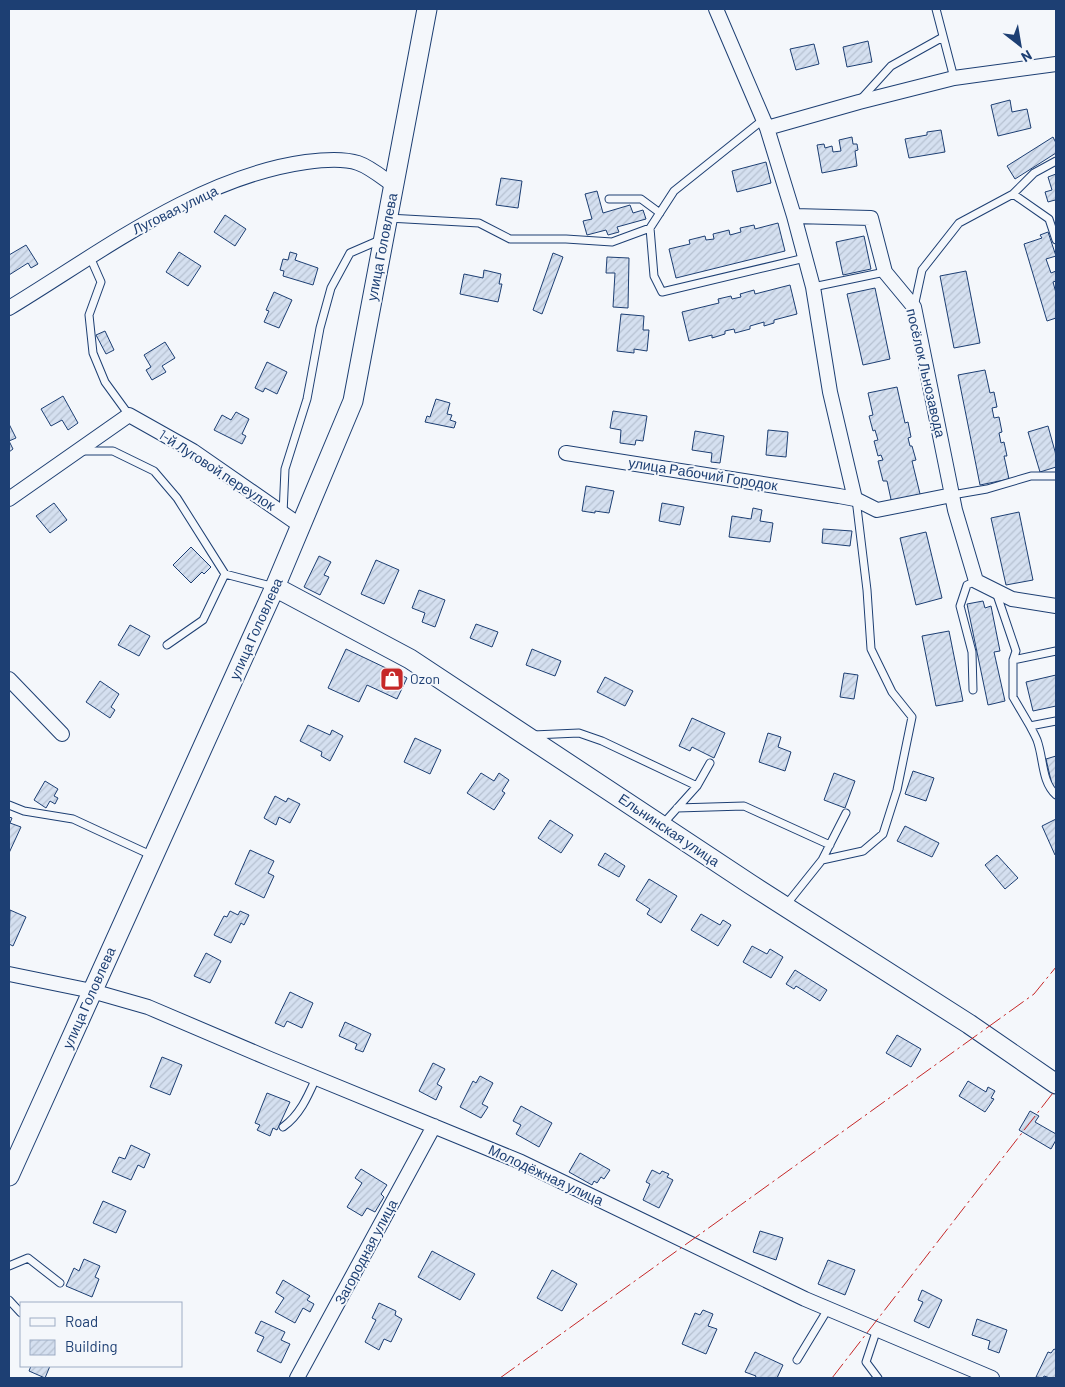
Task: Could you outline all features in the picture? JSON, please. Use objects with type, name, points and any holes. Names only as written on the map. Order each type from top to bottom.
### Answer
[{"type":"main road","name":"улица Головлева","points":[[9,1176],[275,587],[353,401],[427,9]]},
{"type":"main road","name":"Ельнинская улица","points":[[275,587],[410,659],[785,907],[968,1024],[1056,1084]]},
{"type":"street","points":[[716,9],[766,124],[794,216],[813,288],[830,392],[856,499]]},
{"type":"street","points":[[766,124],[954,78],[1056,64]]},
{"type":"street","name":"Луговая улица","points":[[9,308],[124,236],[198,195],[278,166],[326,159],[358,163],[394,185]]},
{"type":"street","name":"посёлок Льнозавода","points":[[794,216],[871,218],[885,272],[914,307],[955,510],[976,581]]},
{"type":"street","points":[[9,499],[129,415]]},
{"type":"street","name":"1-й Луговой переулок","points":[[129,415],[193,451],[301,526]]},
{"type":"street","name":"улица Рабочий Городок","points":[[566,453],[856,499],[877,510],[952,495]]},
{"type":"street","points":[[976,581],[1012,599],[1056,606]]},
{"type":"street","points":[[9,679],[62,734]]},
{"type":"street","name":"Молодёжная улица","points":[[9,974],[92,991],[148,1006],[316,1078],[521,1162],[828,1309],[992,1378]]},
{"type":"street","name":"Загородная улица","points":[[297,1378],[434,1126]]},
{"type":"lane","points":[[936,9],[954,78]]},
{"type":"lane","points":[[859,102],[891,66],[943,37]]},
{"type":"lane","points":[[387,218],[479,223],[510,239],[566,239],[612,242],[650,228],[674,191],[766,124]]},
{"type":"lane","points":[[914,307],[922,270],[959,223],[1013,194],[1034,173],[1056,161]]},
{"type":"lane","points":[[1013,194],[1049,219],[1056,240]]},
{"type":"lane","points":[[609,198],[641,199],[660,213]]},
{"type":"lane","points":[[650,228],[654,276],[662,292],[805,258]]},
{"type":"lane","points":[[283,514],[285,469],[307,400],[320,328],[331,288],[350,253],[384,238]]},
{"type":"lane","points":[[90,257],[102,282],[89,315],[93,353],[105,382],[129,415]]},
{"type":"lane","points":[[813,288],[885,272]]},
{"type":"lane","points":[[79,451],[113,451],[154,471],[177,498],[225,574],[275,587]]},
{"type":"lane","points":[[952,495],[987,490],[1031,476],[1056,476]]},
{"type":"lane","points":[[822,860],[863,851],[882,834],[897,790],[912,717],[892,692],[871,649],[867,590],[856,499]]},
{"type":"lane","points":[[168,645],[204,620],[225,574]]},
{"type":"lane","points":[[973,690],[972,652],[960,606],[967,585],[976,581]]},
{"type":"lane","points":[[995,590],[1016,650],[1013,660],[1013,696],[1038,741],[1043,769],[1050,789],[1056,795]]},
{"type":"lane","points":[[1013,660],[1056,651]]},
{"type":"lane","points":[[1030,726],[1056,722]]},
{"type":"lane","points":[[525,735],[579,733],[602,741],[697,786]]},
{"type":"lane","points":[[661,825],[697,786],[710,763]]},
{"type":"lane","points":[[9,805],[24,811],[73,819],[153,856]]},
{"type":"lane","points":[[677,808],[744,806],[830,845]]},
{"type":"lane","points":[[785,907],[822,860],[846,813]]},
{"type":"lane","points":[[283,1127],[289,1123],[304,1105],[316,1078]]},
{"type":"lane","points":[[9,1266],[28,1258],[60,1283]]},
{"type":"lane","points":[[9,1300],[20,1312]]},
{"type":"lane","points":[[797,1360],[828,1309]]},
{"type":"lane","points":[[878,1329],[866,1362],[878,1378]]},
{"type":"building","points":[[868,41],[872,62],[847,67],[843,47]]},
{"type":"building","points":[[814,44],[819,64],[796,70],[790,49]]},
{"type":"building","points":[[1010,100],[1012,112],[1027,109],[1031,128],[998,136],[991,105]]},
{"type":"building","points":[[941,130],[945,152],[909,158],[905,139]]},
{"type":"building","points":[[852,137],[853,144],[857,144],[858,150],[855,151],[857,166],[822,173],[817,145],[824,144],[825,148],[832,146],[833,152],[841,151],[839,140]]},
{"type":"building","points":[[1053,137],[1056,143],[1056,153],[1015,179],[1007,166]]},
{"type":"building","points":[[766,162],[771,183],[737,192],[732,171]]},
{"type":"building","points":[[1056,174],[1056,203],[1055,200],[1048,202],[1045,192],[1052,190],[1048,177]]},
{"type":"building","points":[[501,178],[522,181],[518,208],[496,205]]},
{"type":"building","points":[[597,191],[603,213],[630,205],[633,213],[643,210],[646,219],[617,227],[619,232],[608,235],[606,230],[587,235],[583,221],[592,219],[585,194]]},
{"type":"building","points":[[225,215],[246,229],[235,246],[214,232]]},
{"type":"building","points":[[778,223],[785,251],[676,278],[669,249],[690,244],[689,240],[705,236],[706,240],[714,239],[713,234],[729,230],[730,235],[741,232],[740,228],[754,225],[755,229]]},
{"type":"building","points":[[1048,232],[1056,256],[1046,259],[1051,273],[1056,271],[1056,281],[1053,282],[1056,293],[1056,318],[1047,321],[1024,244],[1042,238],[1040,235]]},
{"type":"building","points":[[864,236],[871,269],[843,275],[836,242]]},
{"type":"building","points":[[26,245],[38,264],[31,268],[28,263],[9,275],[9,255]]},
{"type":"building","points":[[179,252],[201,266],[188,286],[166,272]]},
{"type":"building","points":[[290,252],[297,254],[295,260],[318,268],[313,285],[283,276],[284,271],[280,270],[283,259],[288,260]]},
{"type":"building","points":[[553,253],[563,257],[542,314],[533,310]]},
{"type":"building","points":[[607,257],[629,258],[628,308],[613,307],[615,273],[606,273]]},
{"type":"building","points":[[484,270],[501,274],[499,284],[502,284],[498,302],[460,294],[464,274],[483,278]]},
{"type":"building","points":[[966,271],[980,343],[954,348],[940,276]]},
{"type":"building","points":[[790,285],[797,314],[774,320],[774,323],[764,326],[764,322],[750,326],[750,329],[735,333],[734,329],[725,331],[725,334],[712,338],[712,335],[689,341],[682,312],[719,303],[718,299],[731,296],[732,299],[741,297],[740,294],[754,290],[755,294]]},
{"type":"building","points":[[875,288],[890,359],[863,365],[847,294]]},
{"type":"building","points":[[274,292],[292,300],[279,328],[264,322],[269,311],[266,310]]},
{"type":"building","points":[[621,314],[644,316],[643,330],[649,330],[647,351],[634,349],[634,353],[617,351]]},
{"type":"building","points":[[105,331],[114,350],[106,354],[96,335]]},
{"type":"building","points":[[165,342],[175,358],[162,366],[166,372],[152,380],[146,370],[151,367],[144,355]]},
{"type":"building","points":[[267,362],[287,372],[277,394],[265,388],[263,392],[255,388]]},
{"type":"building","points":[[985,370],[990,393],[994,392],[997,407],[992,408],[994,418],[999,417],[1002,432],[999,433],[1001,443],[1004,442],[1007,456],[1004,456],[1009,479],[980,485],[958,375]]},
{"type":"building","points":[[897,387],[905,423],[908,422],[911,437],[908,438],[916,460],[912,461],[921,498],[892,504],[887,481],[883,481],[878,461],[883,460],[881,455],[878,456],[874,441],[878,440],[875,430],[873,431],[869,416],[873,415],[868,393]]},
{"type":"building","points":[[63,396],[78,423],[68,430],[62,420],[51,426],[41,409]]},
{"type":"building","points":[[436,399],[450,403],[447,414],[452,415],[450,420],[456,422],[454,428],[425,422],[427,416],[430,417]]},
{"type":"building","points":[[613,411],[647,416],[643,441],[636,440],[635,445],[620,443],[621,430],[610,428]]},
{"type":"building","points":[[236,412],[249,419],[242,434],[246,436],[242,444],[214,430],[222,415],[231,420]]},
{"type":"building","points":[[9,424],[16,438],[9,441]]},
{"type":"building","points":[[1048,426],[1056,455],[1056,467],[1040,472],[1028,432]]},
{"type":"building","points":[[768,430],[788,432],[786,457],[766,455]]},
{"type":"building","points":[[695,431],[724,436],[720,463],[711,462],[712,453],[692,450]]},
{"type":"building","points":[[9,441],[13,449],[9,452]]},
{"type":"building","points":[[586,486],[614,491],[609,513],[582,511]]},
{"type":"building","points":[[54,503],[67,520],[50,533],[36,516]]},
{"type":"building","points":[[662,503],[684,507],[680,525],[659,521]]},
{"type":"building","points":[[753,508],[762,510],[760,521],[773,523],[770,542],[729,537],[732,516],[751,519]]},
{"type":"building","points":[[1019,512],[1033,580],[1006,585],[991,518]]},
{"type":"building","points":[[823,529],[852,531],[850,546],[822,543]]},
{"type":"building","points":[[926,532],[942,598],[916,605],[900,538]]},
{"type":"building","points":[[191,547],[211,567],[204,574],[202,572],[191,583],[173,565]]},
{"type":"building","points":[[319,556],[331,562],[324,575],[329,577],[320,595],[304,587]]},
{"type":"building","points":[[376,560],[399,570],[384,604],[361,594]]},
{"type":"building","points":[[419,590],[445,600],[435,627],[422,622],[425,613],[412,608]]},
{"type":"building","points":[[983,601],[985,608],[991,606],[1000,651],[994,652],[1005,701],[988,705],[967,604]]},
{"type":"building","points":[[476,624],[498,632],[492,647],[470,638]]},
{"type":"building","points":[[130,625],[150,636],[139,656],[118,645]]},
{"type":"building","points":[[949,631],[963,701],[936,706],[922,636]]},
{"type":"building","points":[[346,649],[407,678],[397,699],[367,685],[359,702],[328,688]]},
{"type":"building","points":[[532,649],[561,661],[555,676],[526,665]]},
{"type":"building","points":[[844,673],[858,675],[854,699],[840,697]]},
{"type":"building","points":[[1056,675],[1056,706],[1033,711],[1026,682]]},
{"type":"building","points":[[605,677],[633,691],[625,706],[597,692]]},
{"type":"building","points":[[100,681],[119,694],[111,707],[115,710],[110,718],[86,702]]},
{"type":"building","points":[[692,718],[725,733],[714,758],[692,747],[690,751],[679,746]]},
{"type":"building","points":[[308,725],[330,735],[332,730],[343,736],[330,761],[321,756],[322,752],[300,741]]},
{"type":"building","points":[[768,733],[781,737],[778,747],[791,752],[785,771],[759,762]]},
{"type":"building","points":[[415,738],[441,750],[430,774],[404,762]]},
{"type":"building","points":[[1056,756],[1056,789],[1053,789],[1046,759]]},
{"type":"building","points":[[913,771],[934,778],[926,801],[905,794]]},
{"type":"building","points":[[481,773],[494,781],[499,773],[509,780],[502,791],[505,793],[494,810],[467,793]]},
{"type":"building","points":[[834,773],[855,781],[845,808],[824,800]]},
{"type":"building","points":[[45,781],[58,789],[54,796],[58,798],[55,804],[50,801],[46,808],[34,800]]},
{"type":"building","points":[[275,796],[286,802],[288,798],[300,804],[290,823],[279,817],[276,825],[264,818]]},
{"type":"building","points":[[9,817],[12,818],[10,823],[21,827],[9,853]]},
{"type":"building","points":[[1056,819],[1056,855],[1055,855],[1042,826]]},
{"type":"building","points":[[550,820],[573,835],[561,853],[538,838]]},
{"type":"building","points":[[905,826],[939,843],[932,857],[897,841]]},
{"type":"building","points":[[250,850],[274,861],[268,873],[274,876],[264,898],[235,884]]},
{"type":"building","points":[[605,853],[625,866],[619,877],[598,865]]},
{"type":"building","points":[[997,855],[1018,878],[1005,889],[985,865]]},
{"type":"building","points":[[649,879],[677,896],[661,923],[647,914],[650,909],[636,900]]},
{"type":"building","points":[[10,910],[26,917],[13,946],[9,944]]},
{"type":"building","points":[[230,911],[238,915],[240,911],[249,915],[244,925],[241,923],[231,943],[214,935],[224,916],[227,917]]},
{"type":"building","points":[[701,914],[720,925],[723,920],[731,925],[718,946],[691,930]]},
{"type":"building","points":[[752,946],[767,954],[770,949],[783,957],[771,978],[743,962]]},
{"type":"building","points":[[206,953],[221,961],[210,983],[194,976]]},
{"type":"building","points":[[795,970],[827,990],[820,1001],[796,986],[794,989],[786,984]]},
{"type":"building","points":[[290,992],[313,1003],[302,1028],[287,1021],[284,1027],[275,1023]]},
{"type":"building","points":[[345,1022],[371,1034],[363,1052],[355,1049],[357,1044],[339,1036]]},
{"type":"building","points":[[897,1035],[921,1049],[911,1067],[886,1053]]},
{"type":"building","points":[[162,1057],[182,1065],[170,1095],[150,1087]]},
{"type":"building","points":[[433,1063],[445,1069],[437,1084],[442,1087],[436,1100],[419,1091]]},
{"type":"building","points":[[480,1076],[493,1083],[482,1104],[488,1107],[481,1118],[460,1107],[473,1081],[476,1083]]},
{"type":"building","points":[[968,1081],[986,1092],[988,1087],[995,1091],[991,1098],[994,1099],[985,1112],[959,1096]]},
{"type":"building","points":[[267,1093],[290,1102],[277,1130],[273,1128],[270,1136],[257,1130],[260,1125],[255,1123]]},
{"type":"building","points":[[521,1106],[552,1123],[539,1147],[516,1134],[521,1125],[513,1121]]},
{"type":"building","points":[[1030,1111],[1039,1116],[1035,1122],[1056,1134],[1056,1140],[1051,1149],[1019,1130]]},
{"type":"building","points":[[131,1145],[150,1154],[144,1168],[138,1165],[131,1180],[112,1172],[119,1157],[125,1159]]},
{"type":"building","points":[[580,1153],[610,1170],[604,1179],[601,1177],[597,1183],[594,1181],[592,1185],[569,1172]]},
{"type":"building","points":[[361,1169],[387,1185],[381,1194],[384,1197],[375,1212],[367,1208],[362,1216],[347,1207],[362,1183],[355,1178]]},
{"type":"building","points":[[652,1170],[660,1174],[662,1171],[669,1174],[667,1177],[673,1180],[659,1208],[643,1200],[650,1184],[646,1182]]},
{"type":"building","points":[[103,1201],[126,1211],[116,1233],[93,1223]]},
{"type":"building","points":[[760,1231],[783,1238],[776,1260],[753,1252]]},
{"type":"building","points":[[432,1251],[475,1274],[460,1300],[418,1277]]},
{"type":"building","points":[[84,1259],[100,1266],[95,1277],[99,1279],[92,1297],[66,1286],[74,1268],[79,1271]]},
{"type":"building","points":[[828,1260],[855,1270],[845,1295],[818,1284]]},
{"type":"building","points":[[552,1270],[577,1284],[562,1311],[537,1298]]},
{"type":"building","points":[[283,1280],[310,1296],[307,1300],[314,1304],[310,1312],[303,1308],[295,1323],[275,1312],[284,1298],[276,1293]]},
{"type":"building","points":[[922,1290],[942,1300],[929,1328],[914,1321],[923,1302],[918,1300]]},
{"type":"building","points":[[379,1303],[396,1311],[395,1315],[402,1319],[391,1342],[384,1339],[379,1350],[365,1342],[376,1320],[372,1318]]},
{"type":"building","points":[[703,1310],[713,1314],[708,1326],[717,1329],[706,1354],[682,1344],[695,1313],[700,1315]]},
{"type":"building","points":[[977,1319],[1007,1330],[999,1353],[988,1349],[990,1341],[972,1335]]},
{"type":"building","points":[[261,1321],[285,1332],[281,1340],[290,1344],[281,1363],[257,1351],[264,1337],[255,1333]]},
{"type":"building","points":[[1054,1349],[1056,1350],[1056,1378],[1036,1377],[1048,1352],[1051,1353]]},
{"type":"building","points":[[755,1352],[783,1365],[777,1378],[755,1378],[756,1376],[745,1372]]},
{"type":"building","points":[[31,1367],[50,1367],[45,1378],[29,1371]]},
{"type":"power","points":[[500,1378],[1034,994],[1056,967]]},
{"type":"power","points":[[832,1378],[1056,1089]]},
{"type":"place","name":"Ozon","points":[[392,679]]}]
